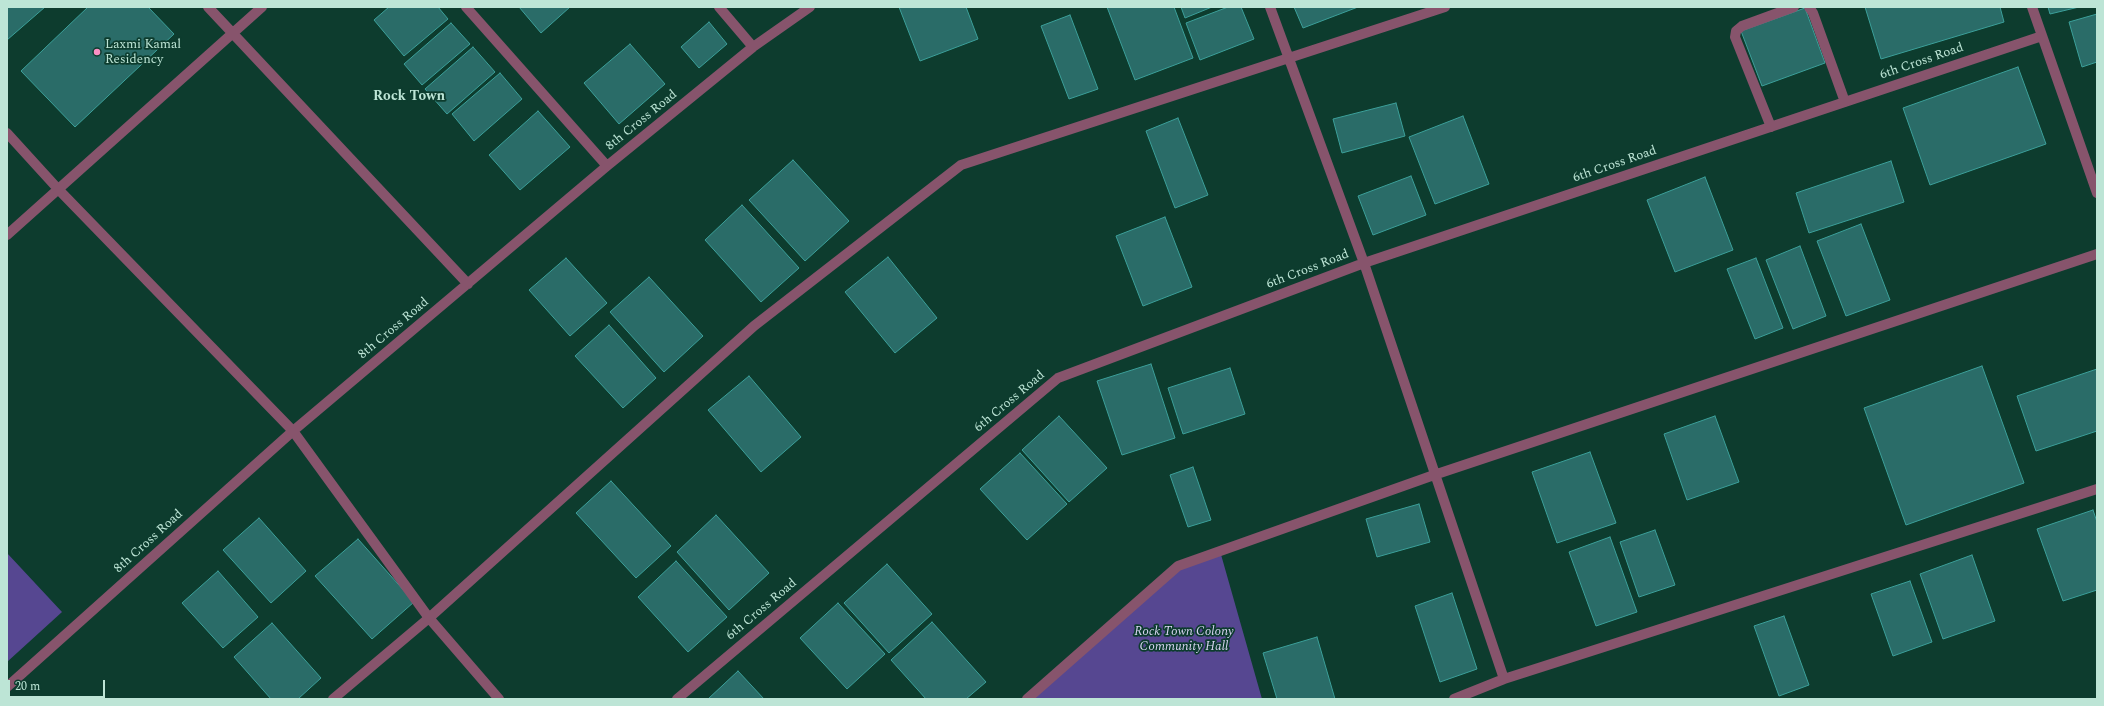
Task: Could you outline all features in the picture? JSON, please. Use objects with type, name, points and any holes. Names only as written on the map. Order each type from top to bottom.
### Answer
[{"type":"street","points":[[208,7],[468,284]]},
{"type":"street","points":[[7,235],[262,7]]},
{"type":"street","points":[[466,7],[607,166]]},
{"type":"street","points":[[719,7],[753,47]]},
{"type":"street","name":"8th Cross Road","points":[[7,687],[293,431],[607,166],[753,47],[810,7]]},
{"type":"street","points":[[1270,7],[1364,263],[1434,475],[1504,679]]},
{"type":"street","points":[[334,699],[429,618],[754,326],[961,164],[1445,7]]},
{"type":"street","points":[[1771,127],[1735,37],[1736,32],[1742,26],[1794,7]]},
{"type":"street","points":[[1809,7],[1813,13],[1845,102]]},
{"type":"street","points":[[2032,7],[2097,193]]},
{"type":"street","name":"6th Cross Road","points":[[676,699],[1058,378],[1364,263],[2042,36]]},
{"type":"street","points":[[7,132],[58,189],[293,431],[429,618],[499,699]]},
{"type":"street","points":[[1027,699],[1178,566],[1434,475],[2097,254]]},
{"type":"street","points":[[1454,699],[1504,679],[2097,489]]},
{"type":"green space","name":"Rock Town Colony Community Hall","points":[[1220,551],[1262,699],[1027,699],[1178,566]]},
{"type":"green space","points":[[7,553],[62,612],[7,662]]},
{"type":"building","points":[[7,7],[45,7],[7,40]]},
{"type":"building","name":"Laxmi Kamal Residency","points":[[88,7],[148,7],[174,34],[75,127],[21,71]]},
{"type":"building","points":[[389,7],[438,7],[448,19],[404,56],[374,20]]},
{"type":"building","points":[[519,7],[570,7],[541,33]]},
{"type":"building","points":[[899,7],[966,7],[978,39],[920,61]]},
{"type":"building","points":[[1107,7],[1174,7],[1193,58],[1135,80]]},
{"type":"building","points":[[1181,7],[1212,7],[1185,18]]},
{"type":"building","points":[[1228,7],[1241,7],[1254,39],[1200,60],[1186,23]]},
{"type":"building","points":[[1294,7],[1358,7],[1303,28]]},
{"type":"building","points":[[1865,7],[2000,7],[2004,22],[1881,59]]},
{"type":"building","points":[[2048,7],[2079,7],[2050,14]]},
{"type":"building","points":[[1805,8],[1825,63],[1762,86],[1741,31]]},
{"type":"building","points":[[2097,14],[2097,62],[2082,67],[2069,22]]},
{"type":"building","points":[[1070,15],[1098,89],[1069,99],[1041,26]]},
{"type":"building","points":[[709,22],[727,44],[699,68],[681,47]]},
{"type":"building","points":[[451,23],[470,44],[422,85],[404,64]]},
{"type":"building","points":[[630,44],[665,84],[619,124],[584,83]]},
{"type":"building","points":[[473,47],[495,72],[447,114],[425,89]]},
{"type":"building","points":[[2018,67],[2046,144],[1930,185],[1903,108]]},
{"type":"building","points":[[500,73],[522,99],[474,141],[452,114]]},
{"type":"building","points":[[1396,103],[1405,136],[1342,153],[1333,119]]},
{"type":"building","points":[[538,111],[570,147],[520,190],[489,155]]},
{"type":"building","points":[[1463,116],[1489,184],[1435,204],[1409,137]]},
{"type":"building","points":[[1178,118],[1208,195],[1175,208],[1146,131]]},
{"type":"building","points":[[793,160],[849,221],[805,261],[749,200]]},
{"type":"building","points":[[1891,161],[1904,202],[1809,233],[1796,193]]},
{"type":"building","points":[[1411,176],[1426,215],[1373,235],[1358,196]]},
{"type":"building","points":[[1705,177],[1733,250],[1675,272],[1647,200]]},
{"type":"building","points":[[742,205],[799,268],[761,302],[705,240]]},
{"type":"building","points":[[1165,217],[1192,287],[1143,306],[1116,236]]},
{"type":"building","points":[[1861,224],[1890,300],[1846,316],[1817,241]]},
{"type":"building","points":[[1800,246],[1826,316],[1793,329],[1766,260]]},
{"type":"building","points":[[888,257],[937,318],[895,353],[845,292]]},
{"type":"building","points":[[566,258],[607,303],[570,336],[529,290]]},
{"type":"building","points":[[1756,258],[1783,328],[1755,339],[1727,269]]},
{"type":"building","points":[[649,277],[703,336],[664,372],[610,312]]},
{"type":"building","points":[[609,325],[656,378],[623,408],[575,356]]},
{"type":"building","points":[[1151,364],[1175,438],[1122,455],[1097,381]]},
{"type":"building","points":[[1982,366],[2024,483],[1906,525],[1864,408]]},
{"type":"building","points":[[1230,368],[1245,414],[1183,434],[1168,388]]},
{"type":"building","points":[[2097,369],[2097,431],[2036,451],[2017,396]]},
{"type":"building","points":[[749,376],[801,437],[761,472],[708,410]]},
{"type":"building","points":[[1059,416],[1107,468],[1069,502],[1022,450]]},
{"type":"building","points":[[1715,416],[1739,482],[1687,500],[1664,434]]},
{"type":"building","points":[[1590,452],[1616,523],[1557,543],[1532,472]]},
{"type":"building","points":[[1020,453],[1067,504],[1027,540],[980,489]]},
{"type":"building","points":[[1193,467],[1211,520],[1188,527],[1170,475]]},
{"type":"building","points":[[611,481],[671,546],[636,578],[576,513]]},
{"type":"building","points":[[1419,504],[1430,542],[1377,557],[1366,519]]},
{"type":"building","points":[[2093,510],[2097,522],[2097,590],[2063,601],[2037,529]]},
{"type":"building","points":[[716,515],[769,573],[729,610],[677,552]]},
{"type":"building","points":[[259,518],[306,571],[271,603],[223,550]]},
{"type":"building","points":[[1655,530],[1675,585],[1639,597],[1620,542]]},
{"type":"building","points":[[1610,537],[1637,612],[1596,626],[1569,552]]},
{"type":"building","points":[[358,539],[414,602],[372,639],[315,576]]},
{"type":"building","points":[[1972,555],[1995,621],[1943,639],[1920,574]]},
{"type":"building","points":[[676,561],[727,617],[688,652],[638,597]]},
{"type":"building","points":[[887,564],[932,614],[889,653],[844,603]]},
{"type":"building","points":[[218,571],[258,617],[223,648],[182,603]]},
{"type":"building","points":[[1910,581],[1932,642],[1893,656],[1871,594]]},
{"type":"building","points":[[1452,593],[1477,669],[1440,682],[1415,606]]},
{"type":"building","points":[[838,603],[885,654],[847,689],[800,638]]},
{"type":"building","points":[[1784,616],[1809,685],[1779,696],[1754,626]]},
{"type":"building","points":[[932,622],[986,682],[966,699],[926,699],[891,660]]},
{"type":"building","points":[[272,623],[321,678],[298,699],[271,699],[234,657]]},
{"type":"building","points":[[1317,637],[1335,699],[1277,699],[1263,653]]},
{"type":"building","points":[[738,671],[764,699],[708,699]]},
{"type":"place","name":"Laxmi Kamal Residency","points":[[97,52]]},
{"type":"district","name":"Rock Town","points":[[409,97]]}]
